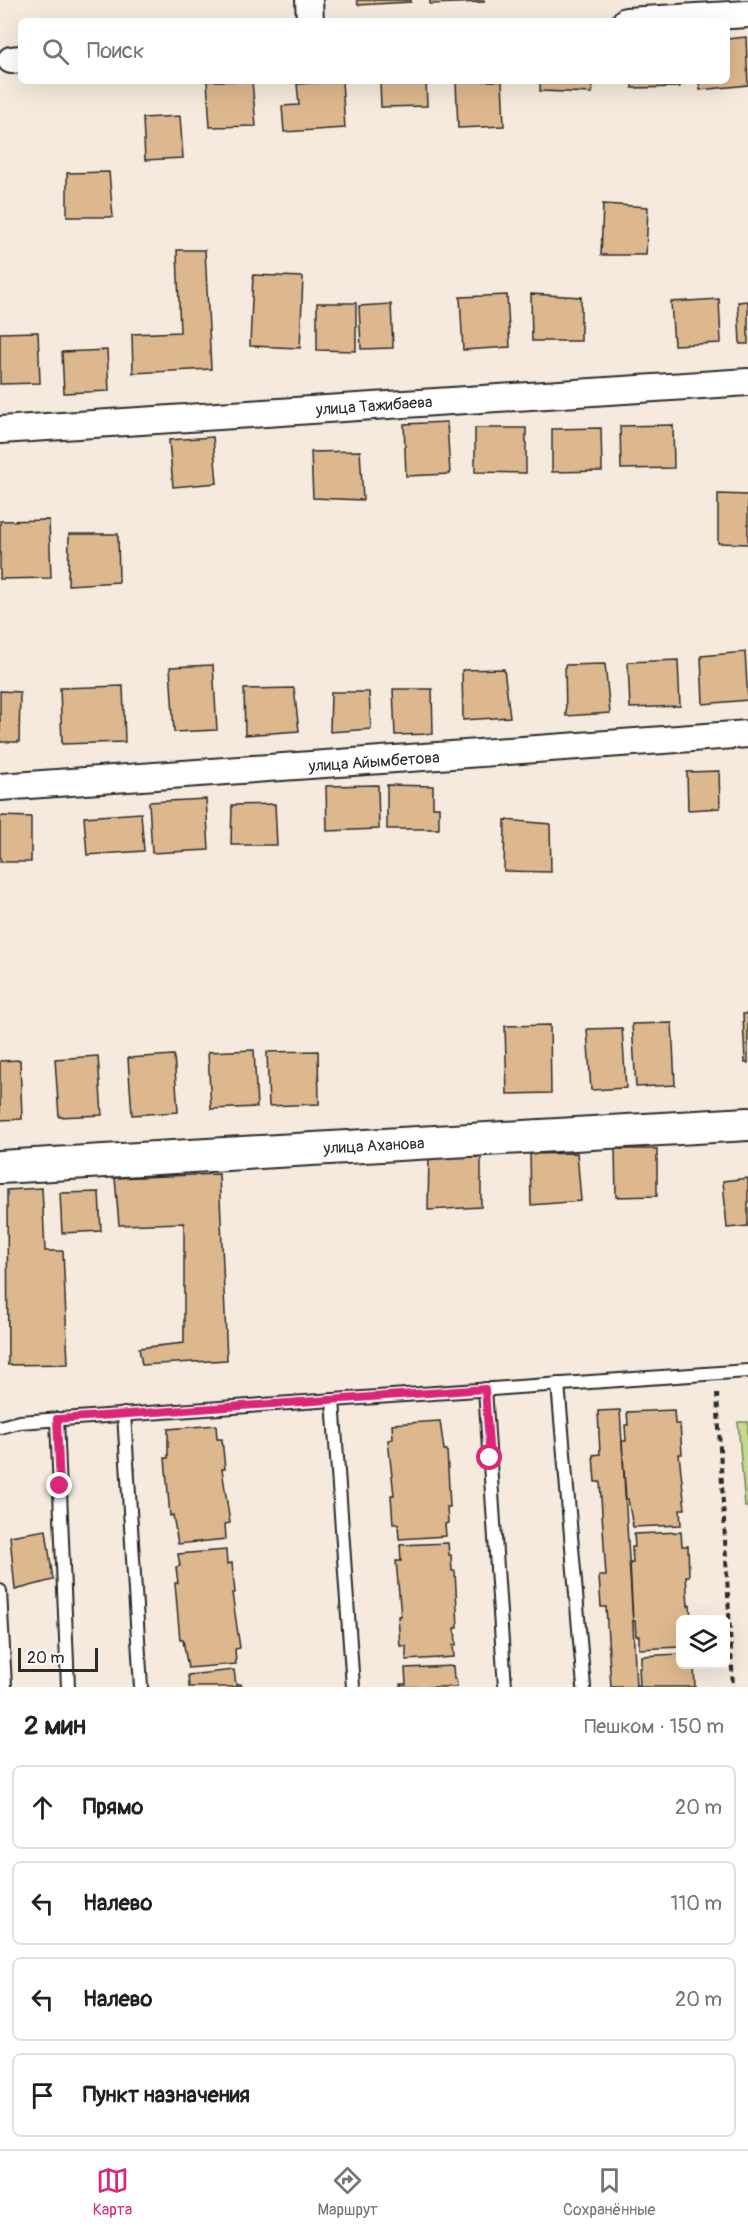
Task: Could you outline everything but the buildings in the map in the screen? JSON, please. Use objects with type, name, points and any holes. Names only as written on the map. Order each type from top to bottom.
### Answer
[{"type":"street","points":[[309,0],[310,18]]},
{"type":"street","points":[[678,18],[748,14]]},
{"type":"street","name":"улица Тажибаева","points":[[0,430],[748,382]]},
{"type":"street","name":"улица Айымбетова","points":[[0,787],[748,734]]},
{"type":"street","name":"улица Аханова","points":[[0,1167],[748,1124]]},
{"type":"lane","points":[[0,1427],[19,1422],[57,1419],[748,1371]]},
{"type":"lane","points":[[558,1384],[584,1687]]},
{"type":"lane","points":[[485,1389],[505,1687]]},
{"type":"lane","points":[[333,1400],[353,1687]]},
{"type":"lane","points":[[124,1414],[141,1687]]},
{"type":"lane","points":[[57,1419],[68,1687]]},
{"type":"lane","points":[[0,1591],[4,1687]]},
{"type":"path","points":[[716,1382],[733,1687]]},
{"type":"green space","points":[[738,1422],[748,1422],[748,1507],[745,1507]]},
{"type":"route","points":[[60,1486],[57,1419],[485,1389],[490,1458]]}]
